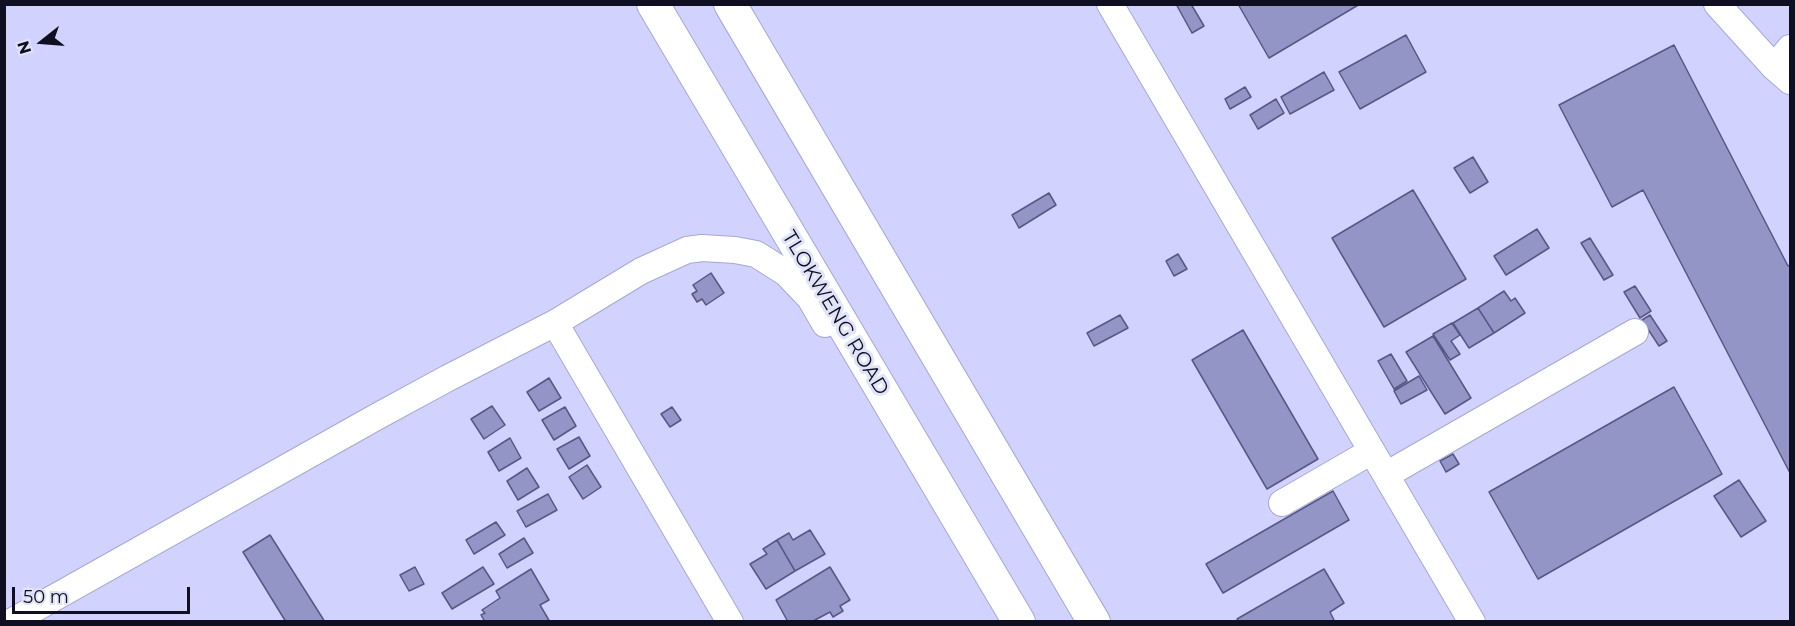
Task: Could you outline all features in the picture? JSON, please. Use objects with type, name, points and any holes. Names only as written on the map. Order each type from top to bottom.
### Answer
[{"type":"main road","name":"TLOKWENG ROAD","points":[[653,4],[1018,621]]},
{"type":"main road","points":[[730,4],[1094,621]]},
{"type":"street","points":[[1110,4],[1472,621]]},
{"type":"street","points":[[1717,4],[1782,74],[1791,48]]},
{"type":"street","points":[[11,621],[378,416],[555,323],[641,271],[687,250],[702,248],[756,254],[786,273],[810,298],[894,437],[953,527],[976,552]]},
{"type":"street","points":[[555,323],[730,621]]},
{"type":"street","points":[[1386,476],[1635,332]]},
{"type":"street","points":[[1282,503],[1372,451]]},
{"type":"building","points":[[1176,4],[1191,4],[1204,26],[1192,33]]},
{"type":"building","points":[[1238,4],[1360,4],[1269,58]]},
{"type":"building","points":[[1406,35],[1426,72],[1360,109],[1339,72]]},
{"type":"building","points":[[1674,45],[1788,266],[1790,265],[1790,473],[1643,190],[1612,207],[1559,105]]},
{"type":"building","points":[[1324,72],[1334,90],[1290,114],[1281,97]]},
{"type":"building","points":[[1245,87],[1251,97],[1230,109],[1225,99]]},
{"type":"building","points":[[1276,99],[1284,113],[1258,129],[1250,115]]},
{"type":"building","points":[[1473,157],[1488,182],[1470,193],[1454,168]]},
{"type":"building","points":[[1413,190],[1466,279],[1384,327],[1332,238]]},
{"type":"building","points":[[1049,193],[1056,205],[1019,228],[1012,215]]},
{"type":"building","points":[[1537,229],[1549,248],[1506,275],[1494,256]]},
{"type":"building","points":[[1590,238],[1613,275],[1604,280],[1581,243]]},
{"type":"building","points":[[1178,254],[1187,269],[1174,276],[1166,261]]},
{"type":"building","points":[[711,273],[724,293],[706,305],[702,299],[697,302],[692,294],[697,291],[693,285]]},
{"type":"building","points":[[1635,286],[1651,311],[1640,318],[1624,292]]},
{"type":"building","points":[[1504,291],[1511,301],[1515,298],[1525,313],[1494,333],[1478,308]]},
{"type":"building","points":[[1478,308],[1494,333],[1469,348],[1453,323]]},
{"type":"building","points":[[1120,315],[1128,328],[1094,346],[1087,333]]},
{"type":"building","points":[[1650,315],[1667,341],[1659,346],[1642,320]]},
{"type":"building","points":[[1452,323],[1460,335],[1451,341],[1460,354],[1450,360],[1433,334]]},
{"type":"building","points":[[1243,330],[1318,459],[1267,489],[1192,360]]},
{"type":"building","points":[[1433,336],[1471,398],[1445,414],[1406,352]]},
{"type":"building","points":[[1391,354],[1407,381],[1394,389],[1378,361]]},
{"type":"building","points":[[1419,376],[1427,390],[1401,404],[1394,391]]},
{"type":"building","points":[[549,378],[561,398],[539,411],[527,392]]},
{"type":"building","points":[[1674,387],[1722,474],[1538,579],[1489,492]]},
{"type":"building","points":[[492,406],[505,425],[484,439],[471,419]]},
{"type":"building","points":[[565,407],[576,426],[554,440],[542,420]]},
{"type":"building","points":[[672,407],[681,420],[670,427],[661,414]]},
{"type":"building","points":[[579,437],[590,456],[569,469],[557,449]]},
{"type":"building","points":[[510,438],[521,458],[499,471],[488,452]]},
{"type":"building","points":[[1453,454],[1459,464],[1446,472],[1440,461]]},
{"type":"building","points":[[587,465],[601,487],[583,499],[569,477]]},
{"type":"building","points":[[527,468],[539,487],[518,500],[507,481]]},
{"type":"building","points":[[1739,480],[1766,521],[1741,537],[1714,496]]},
{"type":"building","points":[[1333,491],[1349,520],[1223,593],[1206,564]]},
{"type":"building","points":[[548,494],[557,510],[526,527],[517,511]]},
{"type":"building","points":[[496,522],[505,535],[474,554],[466,540]]},
{"type":"building","points":[[810,530],[825,554],[795,571],[777,540],[789,533],[793,540]]},
{"type":"building","points":[[270,535],[325,622],[286,622],[243,552]]},
{"type":"building","points":[[524,538],[533,553],[507,568],[499,554]]},
{"type":"building","points":[[777,540],[795,571],[766,589],[750,564],[767,554],[763,549]]},
{"type":"building","points":[[415,567],[424,584],[409,591],[400,575]]},
{"type":"building","points":[[483,567],[494,584],[452,609],[442,593]]},
{"type":"building","points":[[830,567],[850,600],[840,606],[843,611],[833,617],[830,612],[815,620],[816,622],[788,622],[776,600]]},
{"type":"building","points":[[531,569],[549,600],[540,605],[550,622],[485,622],[481,615],[485,613],[482,610],[500,598],[496,591]]},
{"type":"building","points":[[1324,569],[1344,603],[1330,612],[1335,622],[1239,622],[1237,619]]}]
